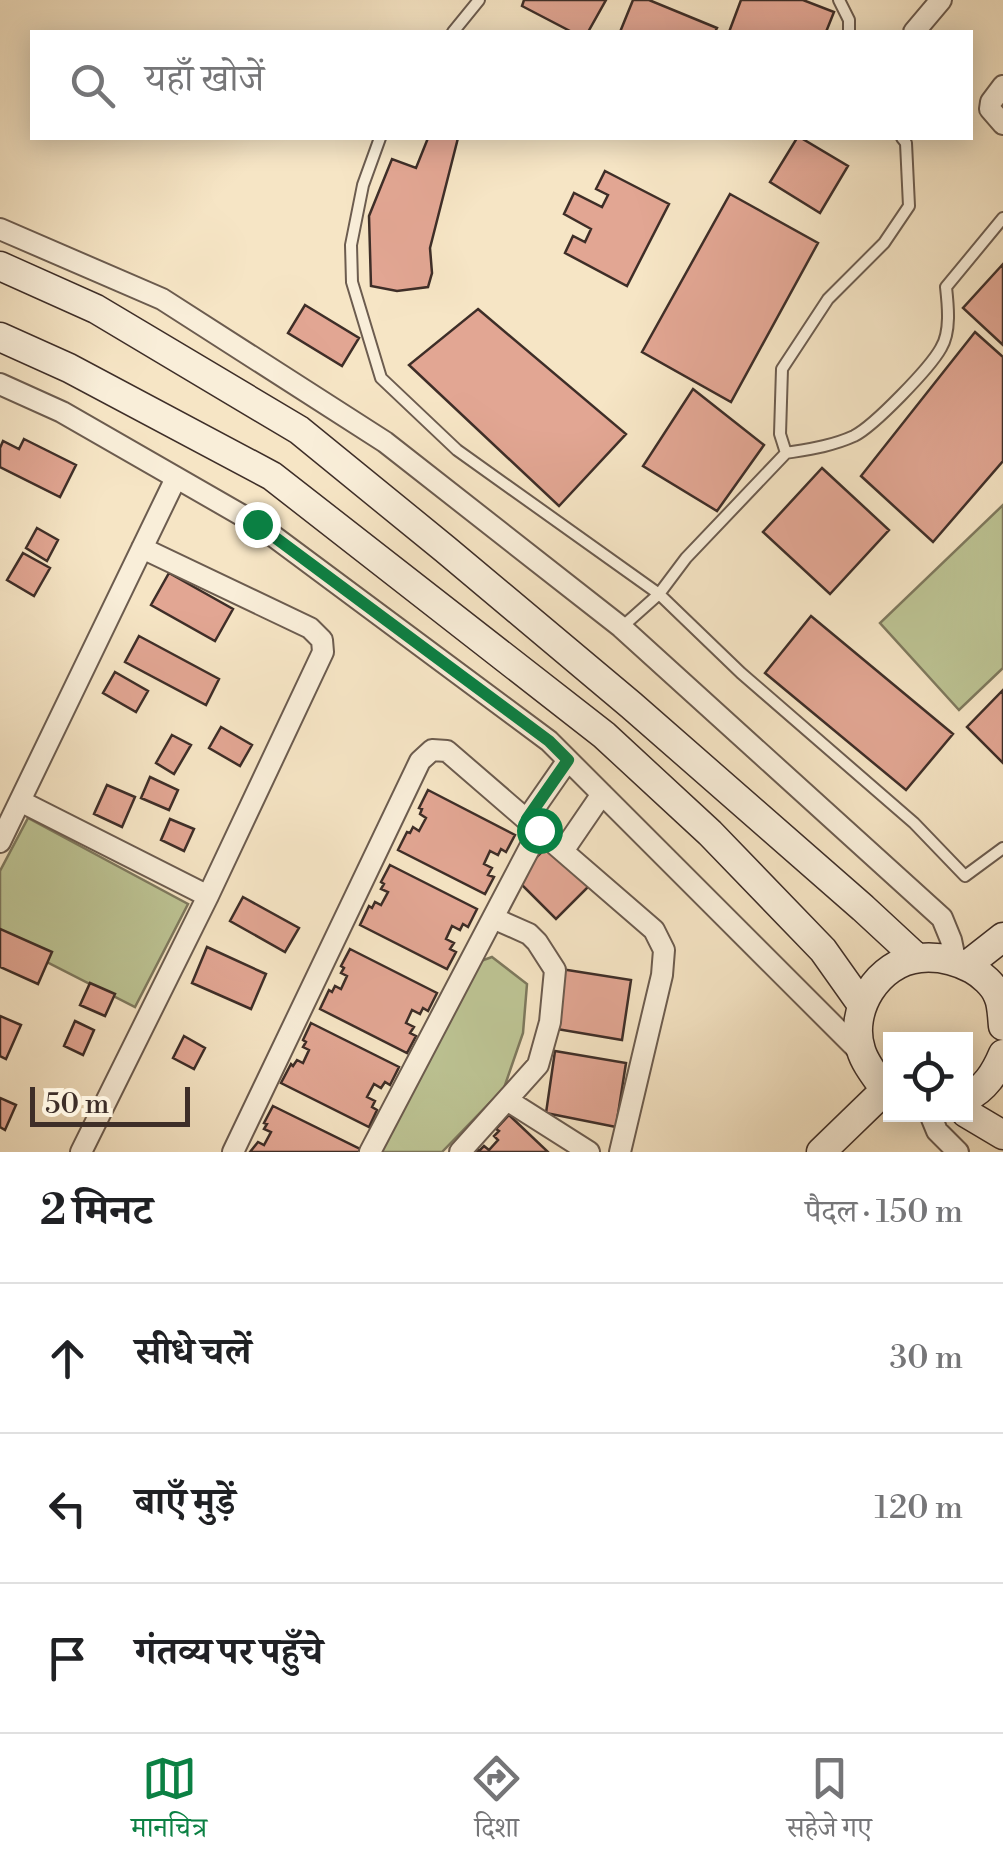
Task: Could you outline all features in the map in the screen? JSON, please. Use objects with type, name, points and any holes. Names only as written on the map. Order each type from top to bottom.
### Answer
[{"type":"street","points":[[916,30],[942,0]]},
{"type":"street","points":[[1003,86],[990,109],[1003,124]]},
{"type":"street","points":[[0,229],[162,299],[385,442],[621,627],[942,918],[960,963]]},
{"type":"street","points":[[0,266],[96,309],[300,430],[631,705],[917,958]]},
{"type":"street","points":[[0,337],[69,368],[272,476],[604,735],[710,833],[823,950],[862,1005]]},
{"type":"street","points":[[0,384],[62,412],[257,524],[549,741],[861,1052],[883,1084]]},
{"type":"street","points":[[0,842],[176,478]]},
{"type":"street","points":[[80,1152],[208,896],[323,652],[322,640],[310,628],[142,548]]},
{"type":"street","points":[[232,1152],[420,761],[432,750],[448,751],[654,930],[664,950],[662,975],[620,1152]]},
{"type":"street","points":[[370,1152],[493,918],[533,825],[568,760]]},
{"type":"street","points":[[562,851],[602,794]]},
{"type":"street","points":[[20,801],[208,896]]},
{"type":"street","points":[[460,1152],[538,1066],[550,1022],[555,970],[529,934],[493,918]]},
{"type":"street","points":[[960,963],[1003,937]]},
{"type":"street","points":[[861,1052],[858,1029],[862,1005],[874,983],[894,967],[917,958],[960,963],[980,974],[1001,996],[1003,1026]]},
{"type":"street","points":[[973,1094],[995,1073],[1003,1054]]},
{"type":"street","points":[[821,1152],[883,1096]]},
{"type":"street","points":[[507,1100],[589,1152]]},
{"type":"street","points":[[973,1117],[1003,1135]]},
{"type":"street","points":[[933,1122],[937,1132],[958,1152]]},
{"type":"lane","points":[[454,30],[480,0]]},
{"type":"lane","points":[[840,0],[850,30]]},
{"type":"lane","points":[[379,140],[363,185],[351,245],[352,282],[381,378],[456,450],[659,594],[741,673],[914,823],[965,876],[1003,848]]},
{"type":"lane","points":[[786,453],[780,434],[782,368],[828,299],[884,243],[909,206],[904,140]]},
{"type":"lane","points":[[621,627],[659,594],[686,558],[786,453],[827,446],[858,434],[910,385],[943,346],[948,308],[946,287],[1003,218]]},
{"type":"green space","points":[[1003,505],[1003,668],[959,710],[880,623]]},
{"type":"green space","points":[[28,818],[188,904],[135,1007],[0,938],[0,871]]},
{"type":"green space","points":[[492,957],[527,984],[523,1033],[504,1088],[442,1152],[376,1152],[475,963]]},
{"type":"building","points":[[524,0],[606,0],[589,30],[568,30],[522,6]]},
{"type":"building","points":[[633,0],[649,0],[717,28],[716,30],[621,30]]},
{"type":"building","points":[[741,0],[803,0],[834,12],[827,30],[730,30]]},
{"type":"building","points":[[427,140],[457,140],[430,248],[432,273],[428,287],[397,291],[371,286],[369,216],[392,159],[416,168]]},
{"type":"building","points":[[796,140],[804,140],[848,166],[820,213],[770,182]]},
{"type":"building","points":[[605,171],[669,204],[627,286],[565,253],[573,236],[585,242],[591,229],[564,214],[574,193],[602,207],[608,195],[596,189]]},
{"type":"building","points":[[730,194],[818,243],[731,402],[642,352]]},
{"type":"building","points":[[1003,264],[1003,345],[963,308]]},
{"type":"building","points":[[305,305],[359,338],[342,366],[288,333]]},
{"type":"building","points":[[478,309],[626,434],[559,506],[409,365]]},
{"type":"building","points":[[975,332],[1003,357],[1003,461],[933,542],[861,476]]},
{"type":"building","points":[[693,389],[764,445],[717,511],[643,466]]},
{"type":"building","points":[[24,439],[76,465],[60,497],[0,467],[3,441],[19,449]]},
{"type":"building","points":[[822,468],[889,530],[830,594],[763,532]]},
{"type":"building","points":[[37,528],[58,540],[47,561],[26,548]]},
{"type":"building","points":[[23,553],[50,568],[34,596],[7,580]]},
{"type":"building","points":[[169,573],[233,609],[215,641],[151,605]]},
{"type":"building","points":[[811,616],[953,734],[906,790],[765,673]]},
{"type":"building","points":[[139,636],[219,679],[206,705],[125,662]]},
{"type":"building","points":[[115,672],[148,691],[136,712],[103,693]]},
{"type":"building","points":[[1003,690],[1003,763],[967,727]]},
{"type":"building","points":[[221,727],[252,745],[240,766],[209,748]]},
{"type":"building","points":[[172,735],[191,745],[174,774],[156,763]]},
{"type":"building","points":[[150,777],[178,790],[169,810],[141,798]]},
{"type":"building","points":[[107,785],[135,797],[122,827],[94,814]]},
{"type":"building","points":[[428,790],[515,835],[506,852],[501,849],[498,855],[490,851],[484,864],[492,868],[488,875],[494,877],[485,894],[398,850],[407,832],[413,827],[419,831],[426,818],[419,808]]},
{"type":"building","points":[[170,819],[194,829],[184,851],[161,840]]},
{"type":"building","points":[[550,844],[591,884],[556,919],[515,878]]},
{"type":"building","points":[[390,865],[477,909],[468,927],[463,924],[460,930],[452,926],[446,939],[454,943],[450,949],[456,952],[447,969],[360,925],[369,906],[372,908],[375,902],[381,905],[388,892],[381,889],[381,882]]},
{"type":"building","points":[[243,897],[299,928],[285,952],[230,921]]},
{"type":"building","points":[[0,929],[52,952],[38,984],[0,967]]},
{"type":"building","points":[[207,947],[266,974],[251,1009],[192,983]]},
{"type":"building","points":[[350,949],[437,993],[428,1011],[423,1008],[420,1014],[412,1010],[406,1023],[414,1027],[410,1033],[416,1036],[407,1053],[320,1009],[329,990],[332,992],[335,986],[341,989],[347,976],[341,973],[341,966]]},
{"type":"building","points":[[561,969],[631,980],[622,1040],[551,1028]]},
{"type":"building","points":[[90,983],[115,994],[105,1016],[80,1005]]},
{"type":"building","points":[[0,1016],[21,1025],[6,1059],[0,1056]]},
{"type":"building","points":[[75,1021],[94,1030],[83,1055],[64,1046]]},
{"type":"building","points":[[311,1023],[399,1067],[390,1085],[385,1082],[381,1088],[374,1084],[367,1097],[375,1101],[372,1107],[377,1110],[369,1127],[281,1083],[291,1064],[297,1060],[303,1063],[309,1050],[303,1047],[303,1040]]},
{"type":"building","points":[[184,1036],[205,1048],[194,1069],[173,1058]]},
{"type":"building","points":[[555,1051],[626,1063],[616,1127],[546,1113]]},
{"type":"building","points":[[0,1098],[16,1105],[5,1130],[0,1127]]},
{"type":"building","points":[[273,1106],[360,1149],[359,1152],[250,1152],[258,1142],[264,1145],[271,1132],[264,1129],[264,1123]]},
{"type":"building","points":[[509,1115],[548,1152],[473,1152],[484,1146],[489,1150],[498,1140],[494,1136],[499,1131],[496,1129]]},
{"type":"route","points":[[257,524],[549,741],[568,760],[527,819],[539,830]]}]
